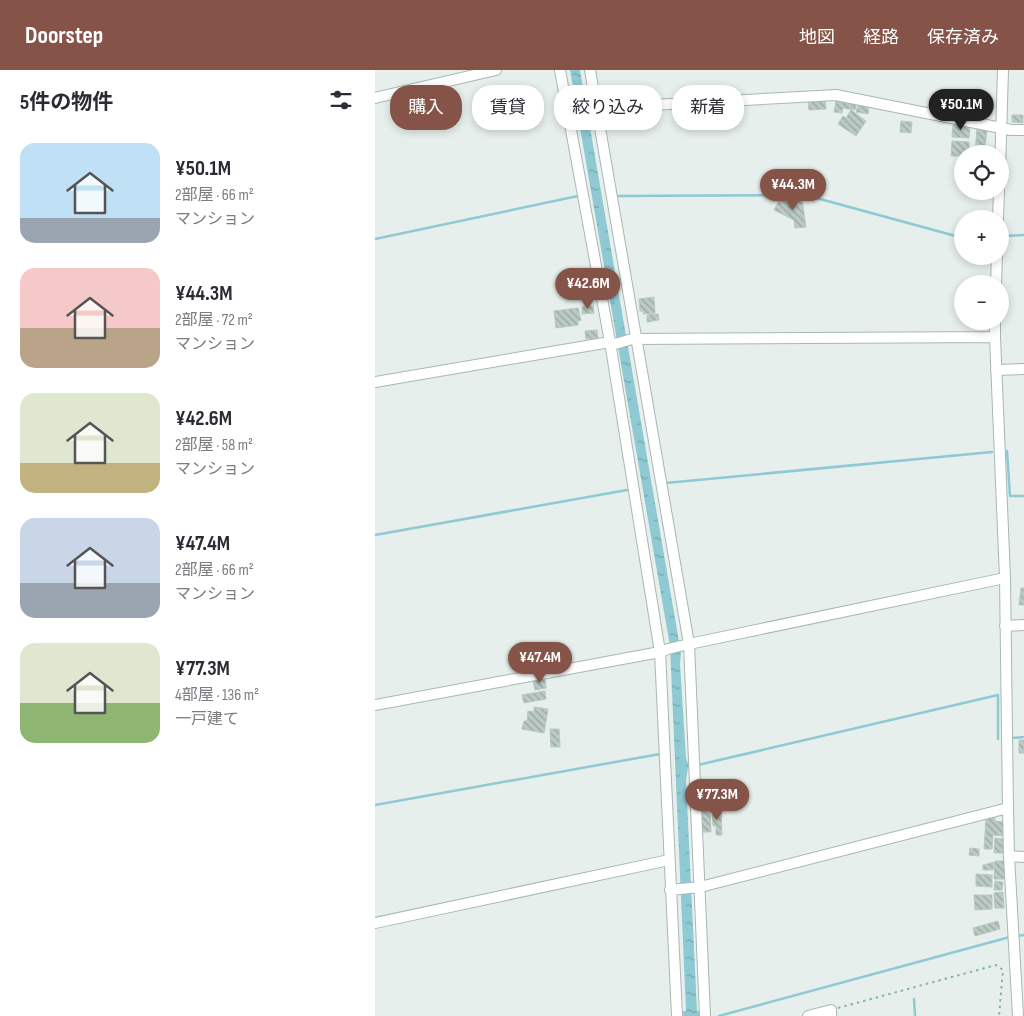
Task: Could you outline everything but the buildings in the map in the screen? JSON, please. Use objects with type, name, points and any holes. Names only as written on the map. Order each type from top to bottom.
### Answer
[{"type":"street","points":[[375,98],[496,70]]},
{"type":"street","points":[[561,70],[565,85]]},
{"type":"street","points":[[590,70],[592,85]]},
{"type":"street","points":[[1001,145],[1003,70]]},
{"type":"street","points":[[662,105],[835,96],[1011,130],[1024,130]]},
{"type":"street","points":[[575,130],[664,651],[669,860],[673,889],[677,1016]]},
{"type":"street","points":[[598,130],[687,645],[697,887],[705,1016]]},
{"type":"street","points":[[995,330],[1005,578],[1009,856],[1015,935],[1018,1016]]},
{"type":"street","points":[[375,382],[634,339],[995,337]]},
{"type":"street","points":[[996,370],[1024,369]]},
{"type":"street","points":[[375,705],[664,651],[1005,578]]},
{"type":"street","points":[[1005,626],[1024,625]]},
{"type":"street","points":[[673,889],[697,887],[1008,808]]},
{"type":"street","points":[[1009,856],[1024,857]]},
{"type":"street","points":[[375,923],[669,860]]},
{"type":"street","points":[[809,1016],[831,1013]]},
{"type":"path","points":[[831,1013],[996,965],[1003,970],[999,1016]]},
{"type":"water","points":[[570,70],[580,70],[583,85],[573,85]]},
{"type":"water","points":[[580,130],[590,130],[681,653],[680,664],[686,758],[689,766],[686,781],[697,1011],[699,1011],[699,1016],[683,1016],[683,1011],[686,1011],[670,646]]},
{"type":"waterway","points":[[616,196],[802,195]]},
{"type":"waterway","points":[[375,239],[578,196]]},
{"type":"waterway","points":[[809,196],[954,236]]},
{"type":"waterway","points":[[1009,236],[1024,235]]},
{"type":"waterway","points":[[1007,451],[1010,496],[1024,496]]},
{"type":"waterway","points":[[666,483],[992,452]]},
{"type":"waterway","points":[[375,535],[627,490]]},
{"type":"waterway","points":[[698,765],[998,695],[998,739]]},
{"type":"waterway","points":[[1013,738],[1024,737]]},
{"type":"waterway","points":[[375,805],[660,754]]},
{"type":"waterway","points":[[1016,936],[1024,935]]},
{"type":"waterway","points":[[719,1016],[1010,937]]},
{"type":"waterway","points":[[914,999],[915,1016]]}]
